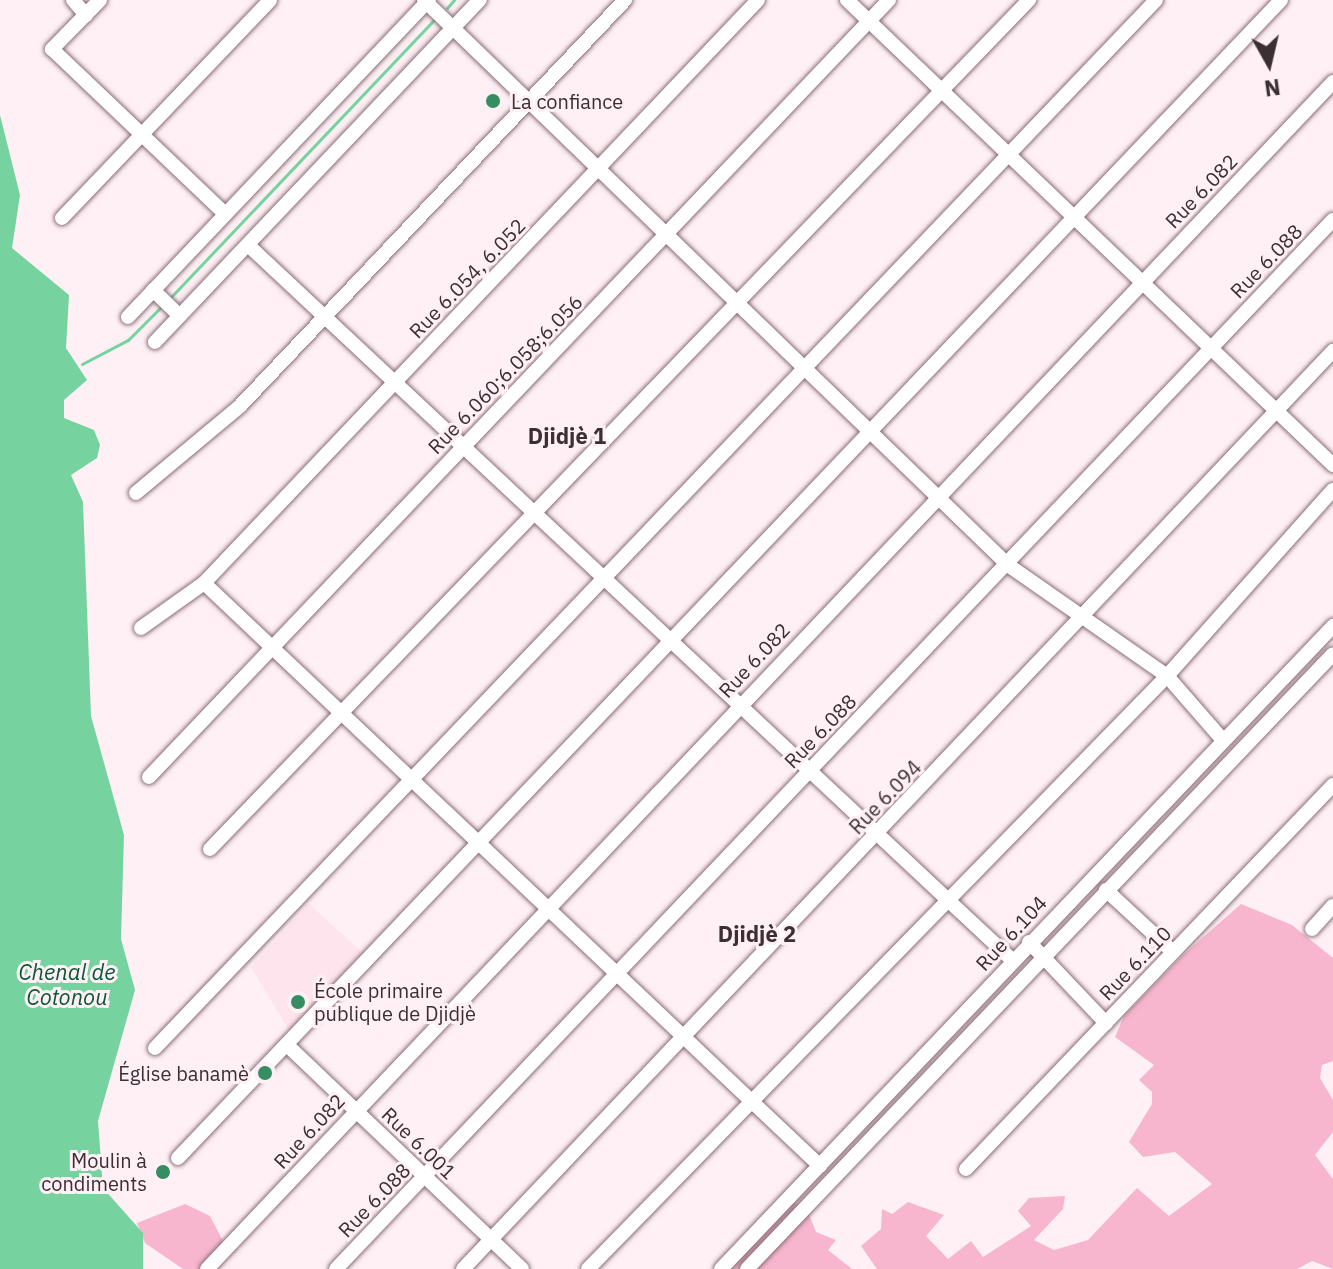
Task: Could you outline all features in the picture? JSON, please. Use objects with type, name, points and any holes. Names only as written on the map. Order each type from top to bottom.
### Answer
[{"type":"street","points":[[73,0],[86,15]]},
{"type":"street","points":[[100,0],[52,49],[225,214]]},
{"type":"street","points":[[62,218],[270,0]]},
{"type":"street","points":[[155,342],[176,311],[248,245],[480,0]]},
{"type":"street","points":[[136,493],[231,415],[326,318],[527,99],[625,0]]},
{"type":"street","name":"Rue 6.054, 6.052","points":[[141,628],[204,583],[758,0]]},
{"type":"street","points":[[847,0],[1333,465]]},
{"type":"street","name":"Rue 6.060;6.058;6.056","points":[[149,777],[889,0]]},
{"type":"street","points":[[210,849],[342,714],[531,510],[740,302],[1029,0]]},
{"type":"street","points":[[155,1048],[803,362],[1156,0]]},
{"type":"street","points":[[178,1158],[288,1046],[1281,0]]},
{"type":"street","points":[[128,317],[156,293],[225,214],[427,1],[939,492],[1008,565],[1167,676],[1222,739]]},
{"type":"street","name":"Rue 6.082","points":[[207,1269],[939,492],[1333,82]]},
{"type":"street","name":"Rue 6.088","points":[[336,1269],[1333,220]]},
{"type":"street","points":[[248,245],[1012,960]]},
{"type":"street","points":[[156,293],[176,311]]},
{"type":"street","name":"Rue 6.094","points":[[463,1269],[1086,617],[1333,351]]},
{"type":"street","points":[[588,1269],[944,897],[1167,676],[1333,490]]},
{"type":"street","points":[[204,583],[820,1166]]},
{"type":"street","name":"Rue 6.104","points":[[721,1269],[1222,739],[1333,626]]},
{"type":"street","name":"Rue 6.104","points":[[747,1269],[1333,654]]},
{"type":"street","name":"Rue 6.110","points":[[966,1169],[1333,785]]},
{"type":"street","points":[[1106,890],[1173,952]]},
{"type":"street","points":[[1312,929],[1333,906]]},
{"type":"street","points":[[1029,942],[1106,1023]]},
{"type":"street","name":"Rue 6.001","points":[[288,1046],[522,1269]]},
{"type":"shaded area","name":"École primaire publique de Djidjè","points":[[309,904],[367,957],[293,1037],[251,967]]},
{"type":"shaded area","points":[[1241,904],[1292,925],[1333,958],[1333,1061],[1322,1065],[1320,1078],[1333,1100],[1333,1132],[1315,1155],[1333,1179],[1333,1269],[1312,1261],[1297,1269],[877,1269],[861,1246],[881,1229],[882,1209],[892,1214],[908,1202],[944,1215],[926,1236],[948,1259],[971,1241],[983,1257],[1031,1226],[1018,1211],[1029,1198],[1065,1196],[1063,1209],[1034,1240],[1054,1250],[1088,1240],[1137,1188],[1169,1216],[1212,1184],[1175,1152],[1143,1157],[1129,1142],[1152,1104],[1152,1092],[1139,1080],[1154,1065],[1115,1037],[1124,1016],[1184,954]]},
{"type":"shaded area","points":[[781,1199],[806,1207],[816,1232],[836,1240],[828,1250],[852,1269],[717,1269]]},
{"type":"shaded area","points":[[185,1204],[210,1216],[224,1243],[213,1269],[183,1269],[145,1243],[137,1223]]},
{"type":"water","name":"Chenal de Cotonou","points":[[0,115],[20,195],[12,248],[69,295],[66,348],[87,380],[64,400],[64,418],[94,430],[100,445],[97,458],[71,475],[83,502],[91,716],[124,835],[121,939],[135,990],[98,1121],[103,1188],[143,1233],[143,1269],[0,1269]]},
{"type":"waterway","points":[[447,8],[454,0]]},
{"type":"waterway","points":[[170,298],[435,19]]},
{"type":"waterway","points":[[82,364],[128,340],[162,306]]},
{"type":"place","name":"La confiance","points":[[493,101]]},
{"type":"place","name":"École primaire publique de Djidjè","points":[[298,1002]]},
{"type":"place","name":"Église banamè","points":[[265,1073]]},
{"type":"place","name":"Moulin à condiments","points":[[163,1172]]},
{"type":"district","name":"Djidjè 1","points":[[567,436]]},
{"type":"district","name":"Djidjè 2","points":[[757,934]]}]
